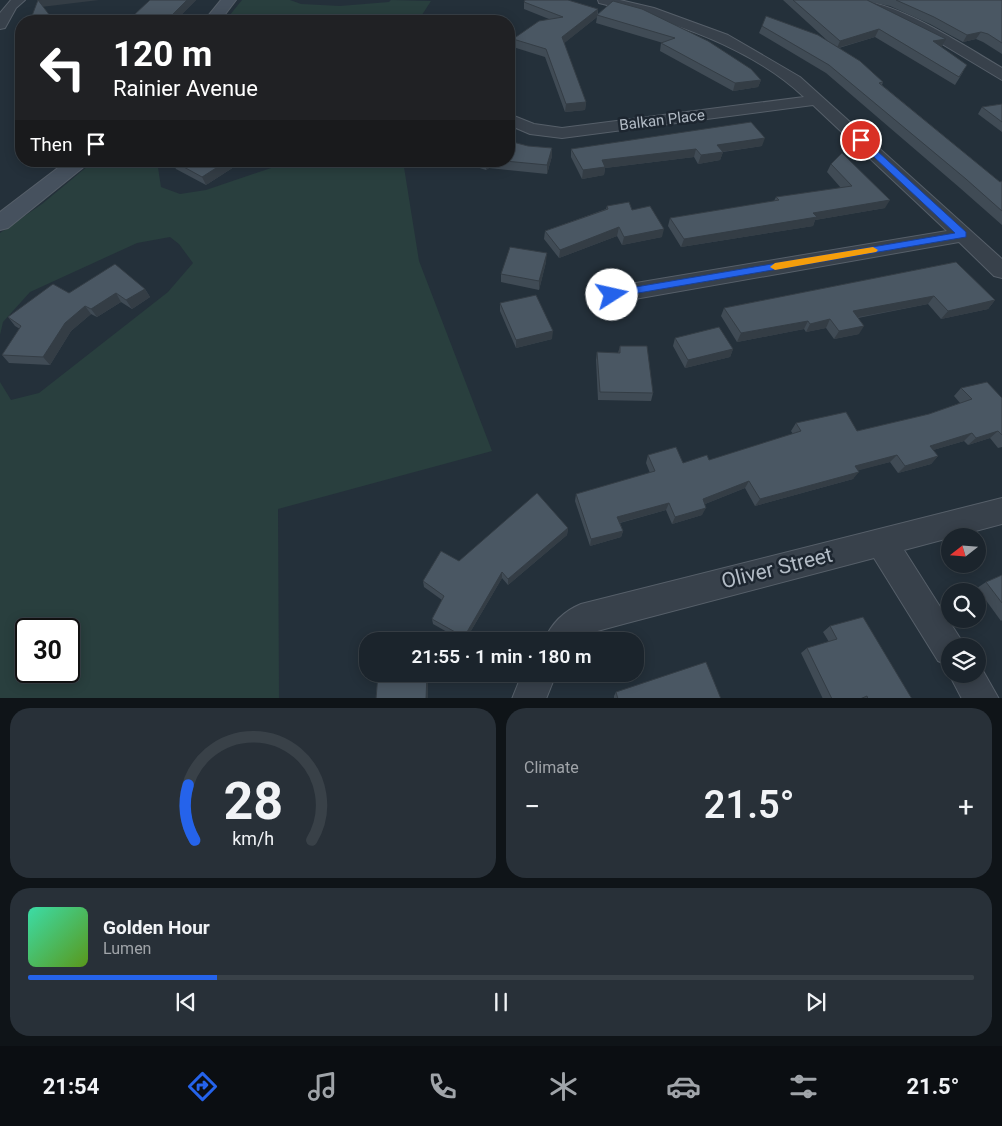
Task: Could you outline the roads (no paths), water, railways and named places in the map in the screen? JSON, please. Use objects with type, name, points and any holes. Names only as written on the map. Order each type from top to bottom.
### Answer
[{"type":"street","points":[[0,26],[11,6],[19,0]]},
{"type":"street","points":[[217,15],[228,0]]},
{"type":"street","points":[[604,0],[649,11],[723,38],[795,80],[1002,271]]},
{"type":"street","points":[[859,0],[926,30],[1002,75]]},
{"type":"street","name":"Balkan Place","points":[[515,122],[530,129],[562,133],[818,100]]},
{"type":"street","points":[[0,223],[73,167]]},
{"type":"street","points":[[612,295],[963,234]]},
{"type":"street","name":"Oliver Street","points":[[569,632],[581,620],[1002,511]]},
{"type":"street","points":[[881,542],[943,638]]},
{"type":"street","points":[[529,698],[536,682]]},
{"type":"street","points":[[972,683],[982,698]]}]
